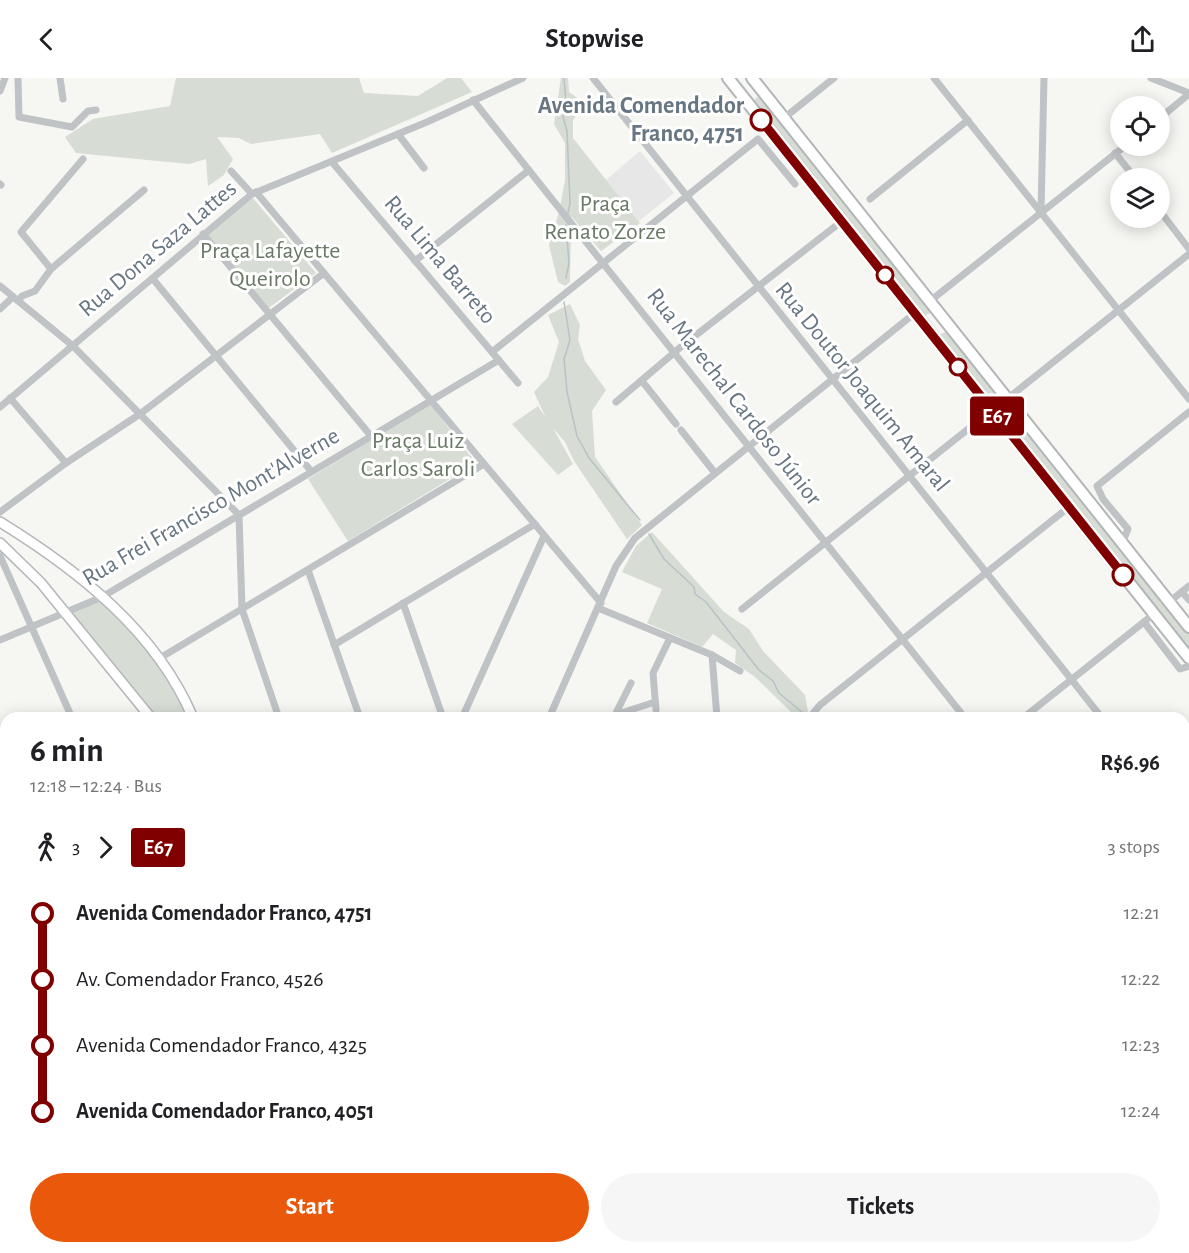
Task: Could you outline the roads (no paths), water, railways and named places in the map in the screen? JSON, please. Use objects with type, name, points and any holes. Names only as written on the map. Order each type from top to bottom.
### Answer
[{"type":"highway","points":[[728,78],[1189,658]]},
{"type":"highway","points":[[752,78],[1187,624]]},
{"type":"highway","points":[[748,103],[757,94],[766,96]]},
{"type":"highway","points":[[928,329],[940,329],[943,325],[942,317]]},
{"type":"main road","points":[[0,522],[58,560],[102,597],[160,658],[190,712]]},
{"type":"main road","points":[[0,543],[17,558],[65,612],[146,712]]},
{"type":"street","points":[[0,91],[5,78]]},
{"type":"street","points":[[18,78],[19,117],[72,127],[88,111],[96,110]]},
{"type":"street","points":[[60,78],[63,99]]},
{"type":"street","name":"Rua Dona Saza Lattes","points":[[0,407],[254,193],[398,134],[524,78]]},
{"type":"street","name":"Rua Doutor Joaquim Amaral","points":[[593,78],[1097,712]]},
{"type":"street","points":[[784,118],[834,78]]},
{"type":"street","points":[[934,78],[1189,399]]},
{"type":"street","points":[[1041,212],[1044,78]]},
{"type":"street","points":[[1150,78],[1189,94],[1170,110]]},
{"type":"street","name":"Rua Marechal Cardoso Júnior","points":[[473,100],[960,712]]},
{"type":"street","points":[[870,198],[968,120]]},
{"type":"street","points":[[398,134],[424,168]]},
{"type":"street","points":[[492,352],[758,139],[795,184]]},
{"type":"street","points":[[930,301],[1111,156]]},
{"type":"street","points":[[1117,156],[1127,168]]},
{"type":"street","points":[[51,269],[21,232],[83,159]]},
{"type":"street","name":"Rua Lima Barreto","points":[[332,162],[518,383]]},
{"type":"street","points":[[415,261],[529,170]]},
{"type":"street","points":[[231,171],[254,193],[324,273],[600,605],[712,655],[740,671]]},
{"type":"street","points":[[0,309],[25,294],[35,291],[51,269],[144,190]]},
{"type":"street","points":[[616,402],[674,353],[842,221]]},
{"type":"street","points":[[1170,224],[1189,249]]},
{"type":"street","points":[[203,234],[371,436]]},
{"type":"street","points":[[1007,399],[1189,254]]},
{"type":"street","points":[[0,512],[140,414],[324,273]]},
{"type":"street","points":[[153,279],[311,471]]},
{"type":"street","points":[[0,286],[73,346],[239,515],[242,609],[277,712]]},
{"type":"street","points":[[552,712],[620,558],[646,528],[915,313]]},
{"type":"street","name":"Rua Frei Francisco Mont'Alverne","points":[[0,640],[102,597],[498,360]]},
{"type":"street","points":[[642,381],[715,473]]},
{"type":"street","points":[[10,398],[66,464]]},
{"type":"street","points":[[742,609],[992,410]]},
{"type":"street","points":[[1122,543],[1128,529],[1103,499],[1096,486],[1189,412]]},
{"type":"street","points":[[160,658],[484,464]]},
{"type":"street","points":[[814,712],[1069,507]]},
{"type":"street","points":[[334,645],[535,524]]},
{"type":"street","points":[[465,712],[544,536]]},
{"type":"street","points":[[0,556],[69,712]]},
{"type":"street","points":[[5,566],[10,560],[17,558]]},
{"type":"street","points":[[308,570],[358,712]]},
{"type":"street","points":[[1169,602],[1189,586]]},
{"type":"street","points":[[1182,592],[1189,600]]},
{"type":"street","points":[[403,603],[441,712]]},
{"type":"street","points":[[1031,712],[1154,614]]},
{"type":"street","points":[[1144,622],[1180,669],[1189,666]]},
{"type":"street","points":[[633,712],[655,706],[654,671],[670,638]]},
{"type":"street","points":[[712,655],[717,712]]},
{"type":"street","points":[[616,712],[631,682]]},
{"type":"waterway","points":[[564,78],[566,102],[563,117],[567,131],[570,203],[568,213]]},
{"type":"waterway","points":[[566,225],[569,263],[566,278]]},
{"type":"waterway","points":[[564,302],[570,340],[564,359],[567,392],[577,436],[589,458],[640,520]]},
{"type":"waterway","points":[[649,534],[664,559],[694,587],[695,594],[706,602],[759,670],[773,681],[779,693],[802,712]]},
{"type":"place","name":"Avenida Comendador Franco, 4751","points":[[761,120]]},
{"type":"park label","name":"Praça Renato Zorze","points":[[605,218]]},
{"type":"park label","name":"Praça Lafayette Queirolo","points":[[270,265]]},
{"type":"park label","name":"Praça Luiz Carlos Saroli","points":[[418,455]]}]
